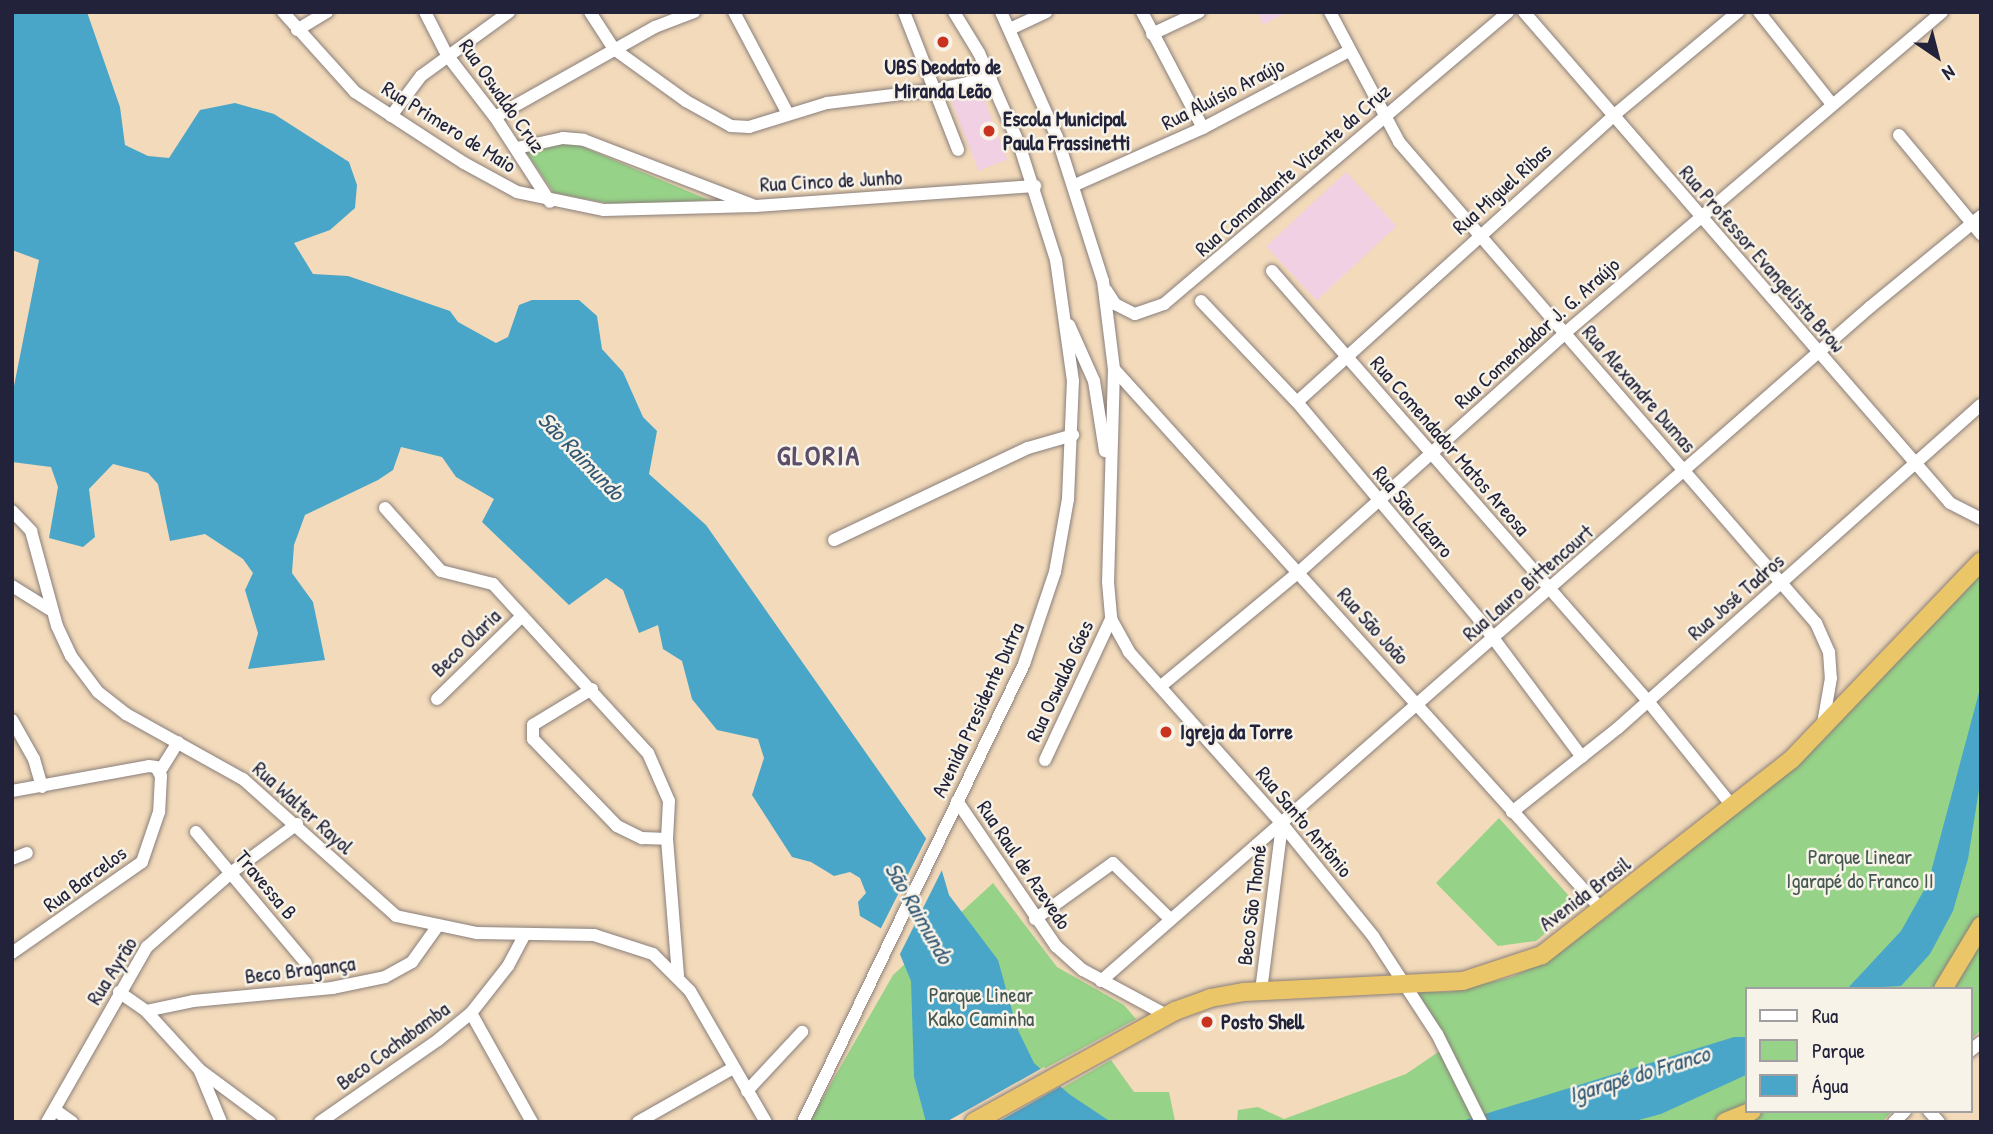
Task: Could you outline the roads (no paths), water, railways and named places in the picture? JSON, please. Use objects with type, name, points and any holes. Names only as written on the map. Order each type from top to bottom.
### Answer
[{"type":"highway","name":"Avenida Brasil","points":[[974,1122],[1168,1016],[1210,998],[1261,991],[1409,987],[1463,981],[1517,967],[1542,955],[1733,807],[1820,733],[1981,561]]},
{"type":"highway","points":[[1944,987],[1981,926]]},
{"type":"highway","points":[[1725,1122],[1747,1113]]},
{"type":"street","name":"Rua Primero de Maio","points":[[283,12],[304,22],[355,92],[491,178],[550,202],[604,210],[755,206]]},
{"type":"street","points":[[304,22],[327,12]]},
{"type":"street","name":"Rua Oswaldo Cruz","points":[[425,12],[447,55],[517,148],[550,202]]},
{"type":"street","points":[[391,116],[412,86],[447,55],[509,12]]},
{"type":"street","points":[[590,12],[614,49],[731,126],[749,127],[787,113],[827,103],[934,90],[991,78]]},
{"type":"street","points":[[495,117],[614,49],[694,12]]},
{"type":"street","points":[[734,12],[787,113]]},
{"type":"street","points":[[904,12],[958,150]]},
{"type":"street","points":[[1001,12],[1075,185],[1103,281],[1114,369]]},
{"type":"street","points":[[1010,29],[1046,12]]},
{"type":"street","points":[[1142,12],[1203,128]]},
{"type":"street","points":[[1152,34],[1199,12]]},
{"type":"street","name":"Rua Alexandre Dumas","points":[[1330,12],[1383,117],[1414,160],[1815,623],[1829,652],[1830,693],[1820,733]]},
{"type":"street","name":"Rua Comandante Vicente da Cruz","points":[[1103,281],[1109,297],[1123,310],[1147,312],[1164,304],[1508,12]]},
{"type":"street","name":"Rua Professor Evangelista Brow","points":[[1524,12],[1699,217],[1950,503],[1981,519]]},
{"type":"street","name":"Rua Miguel Ribas","points":[[1297,402],[1346,354],[1613,116],[1738,12]]},
{"type":"street","points":[[1759,12],[1831,103]]},
{"type":"street","name":"Rua Comendador J. G. Araújo","points":[[1161,686],[1299,572],[1565,333],[1831,103],[1942,12]]},
{"type":"street","name":"Avenida Presidente Dutra","points":[[803,1122],[957,801],[1001,716],[1040,622],[1062,536],[1073,435],[1073,381],[1056,260],[1035,186],[991,78],[954,13]]},
{"type":"street","name":"Rua Aluísio Araújo","points":[[1075,185],[1203,128],[1349,51]]},
{"type":"street","points":[[1899,135],[1976,220],[1981,234]]},
{"type":"street","name":"Rua Cinco de Junho","points":[[517,148],[562,138],[584,140],[755,206],[1035,186]]},
{"type":"street","name":"Rua Lauro Bittencourt","points":[[1101,981],[1685,472],[1818,352],[1976,220]]},
{"type":"street","name":"Rua Comendador Matos Areosa","points":[[1272,271],[1647,700],[1733,807]]},
{"type":"street","name":"Rua São Lázaro","points":[[1201,301],[1297,402],[1491,640],[1582,757]]},
{"type":"street","points":[[1065,316],[1089,364],[1101,406],[1109,503]]},
{"type":"street","name":"Rua Santo Antônio","points":[[1114,369],[1109,503],[1111,619],[1129,652],[1283,824],[1409,987],[1481,1122]]},
{"type":"street","name":"Rua São João","points":[[1114,369],[1602,910]]},
{"type":"street","name":"Rua José Tadros","points":[[1512,813],[1582,757],[1981,405]]},
{"type":"street","points":[[834,540],[1028,448],[1073,435]]},
{"type":"street","name":"Rua Walter Rayol","points":[[385,508],[441,571],[458,578],[485,578],[631,732],[661,775],[669,801],[667,839],[678,977]]},
{"type":"street","name":"Rua Walter Rayol","points":[[12,511],[32,531],[49,609],[71,656],[98,692],[126,714],[232,772],[297,824],[396,916],[438,927],[525,934],[594,935],[624,942],[653,954],[678,977],[765,1122]]},
{"type":"street","points":[[12,586],[49,609]]},
{"type":"street","name":"Beco Olaria","points":[[437,699],[522,615]]},
{"type":"street","name":"Rua Oswaldo Góes","points":[[1045,760],[1111,619]]},
{"type":"street","points":[[592,689],[533,725],[533,739],[617,826],[642,838],[667,839]]},
{"type":"street","points":[[12,720],[34,759],[43,787]]},
{"type":"street","points":[[12,791],[149,766],[161,773],[178,741]]},
{"type":"street","name":"Rua Barcelos","points":[[12,953],[142,862],[159,812],[161,773]]},
{"type":"street","name":"Rua Raul de Azevedo","points":[[957,801],[1035,919],[1072,961],[1101,981],[1168,1016]]},
{"type":"street","name":"Rua Ayrão","points":[[47,1122],[119,992],[162,931],[232,872],[297,824]]},
{"type":"street","name":"Beco São Thomé","points":[[1261,991],[1283,824]]},
{"type":"street","name":"Travessa B","points":[[196,832],[306,963]]},
{"type":"street","points":[[12,859],[27,853]]},
{"type":"street","points":[[1035,919],[1114,863],[1170,919]]},
{"type":"street","name":"Beco Bragança","points":[[146,1012],[192,1001],[332,989],[385,977],[412,962],[438,927]]},
{"type":"street","name":"Beco Cochabamba","points":[[320,1122],[471,1013],[510,963],[525,934]]},
{"type":"street","points":[[119,992],[146,1012],[199,1069],[270,1122]]},
{"type":"street","points":[[471,1013],[532,1122]]},
{"type":"street","points":[[747,1091],[802,1032]]},
{"type":"street","points":[[638,1122],[733,1068]]},
{"type":"street","points":[[199,1069],[221,1122]]},
{"type":"street","points":[[55,1110],[72,1122]]},
{"type":"water","name":"São Raimundo","points":[[12,12],[87,12],[120,107],[125,145],[148,156],[169,158],[200,110],[235,103],[274,114],[349,162],[357,185],[355,208],[330,230],[294,243],[313,274],[348,276],[450,311],[458,322],[496,343],[508,337],[519,305],[532,300],[579,300],[597,316],[602,349],[623,372],[643,417],[657,431],[649,474],[706,525],[937,854],[949,895],[998,960],[1017,1028],[1034,1063],[1069,1094],[1111,1122],[926,1122],[914,1077],[911,981],[892,935],[860,916],[858,902],[866,893],[860,878],[850,872],[834,876],[811,862],[792,857],[752,795],[764,758],[758,739],[717,730],[692,699],[682,661],[663,649],[658,625],[639,633],[623,590],[606,578],[569,605],[482,522],[494,499],[456,477],[442,457],[401,447],[393,470],[305,515],[294,545],[292,573],[313,602],[325,660],[248,669],[258,633],[245,590],[253,573],[243,559],[205,534],[170,541],[158,484],[148,473],[113,464],[89,489],[95,537],[83,547],[49,538],[58,487],[51,467],[12,462],[12,396],[39,260],[12,250]]},
{"type":"water","points":[[1981,685],[1981,777],[1968,859],[1953,911],[1930,954],[1901,986],[1849,987],[1901,931],[1928,883]]},
{"type":"water","name":"Igarapé do Franco","points":[[1734,1037],[1744,1037],[1744,1076],[1661,1114],[1631,1122],[1459,1122]]},
{"type":"place","name":"UBS Deodato de Miranda Leão","points":[[943,42]]},
{"type":"place","name":"Escola Municipal Paula Frassinetti","points":[[989,131]]},
{"type":"place","name":"Igreja da Torre","points":[[1166,732]]},
{"type":"place","name":"Posto Shell","points":[[1207,1022]]},
{"type":"district","name":"GLORIA","points":[[819,455]]},
{"type":"park label","name":"Parque Linear Igarapé do Franco II","points":[[1860,869]]},
{"type":"park label","name":"Parque Linear Kako Caminha","points":[[981,1007]]}]
